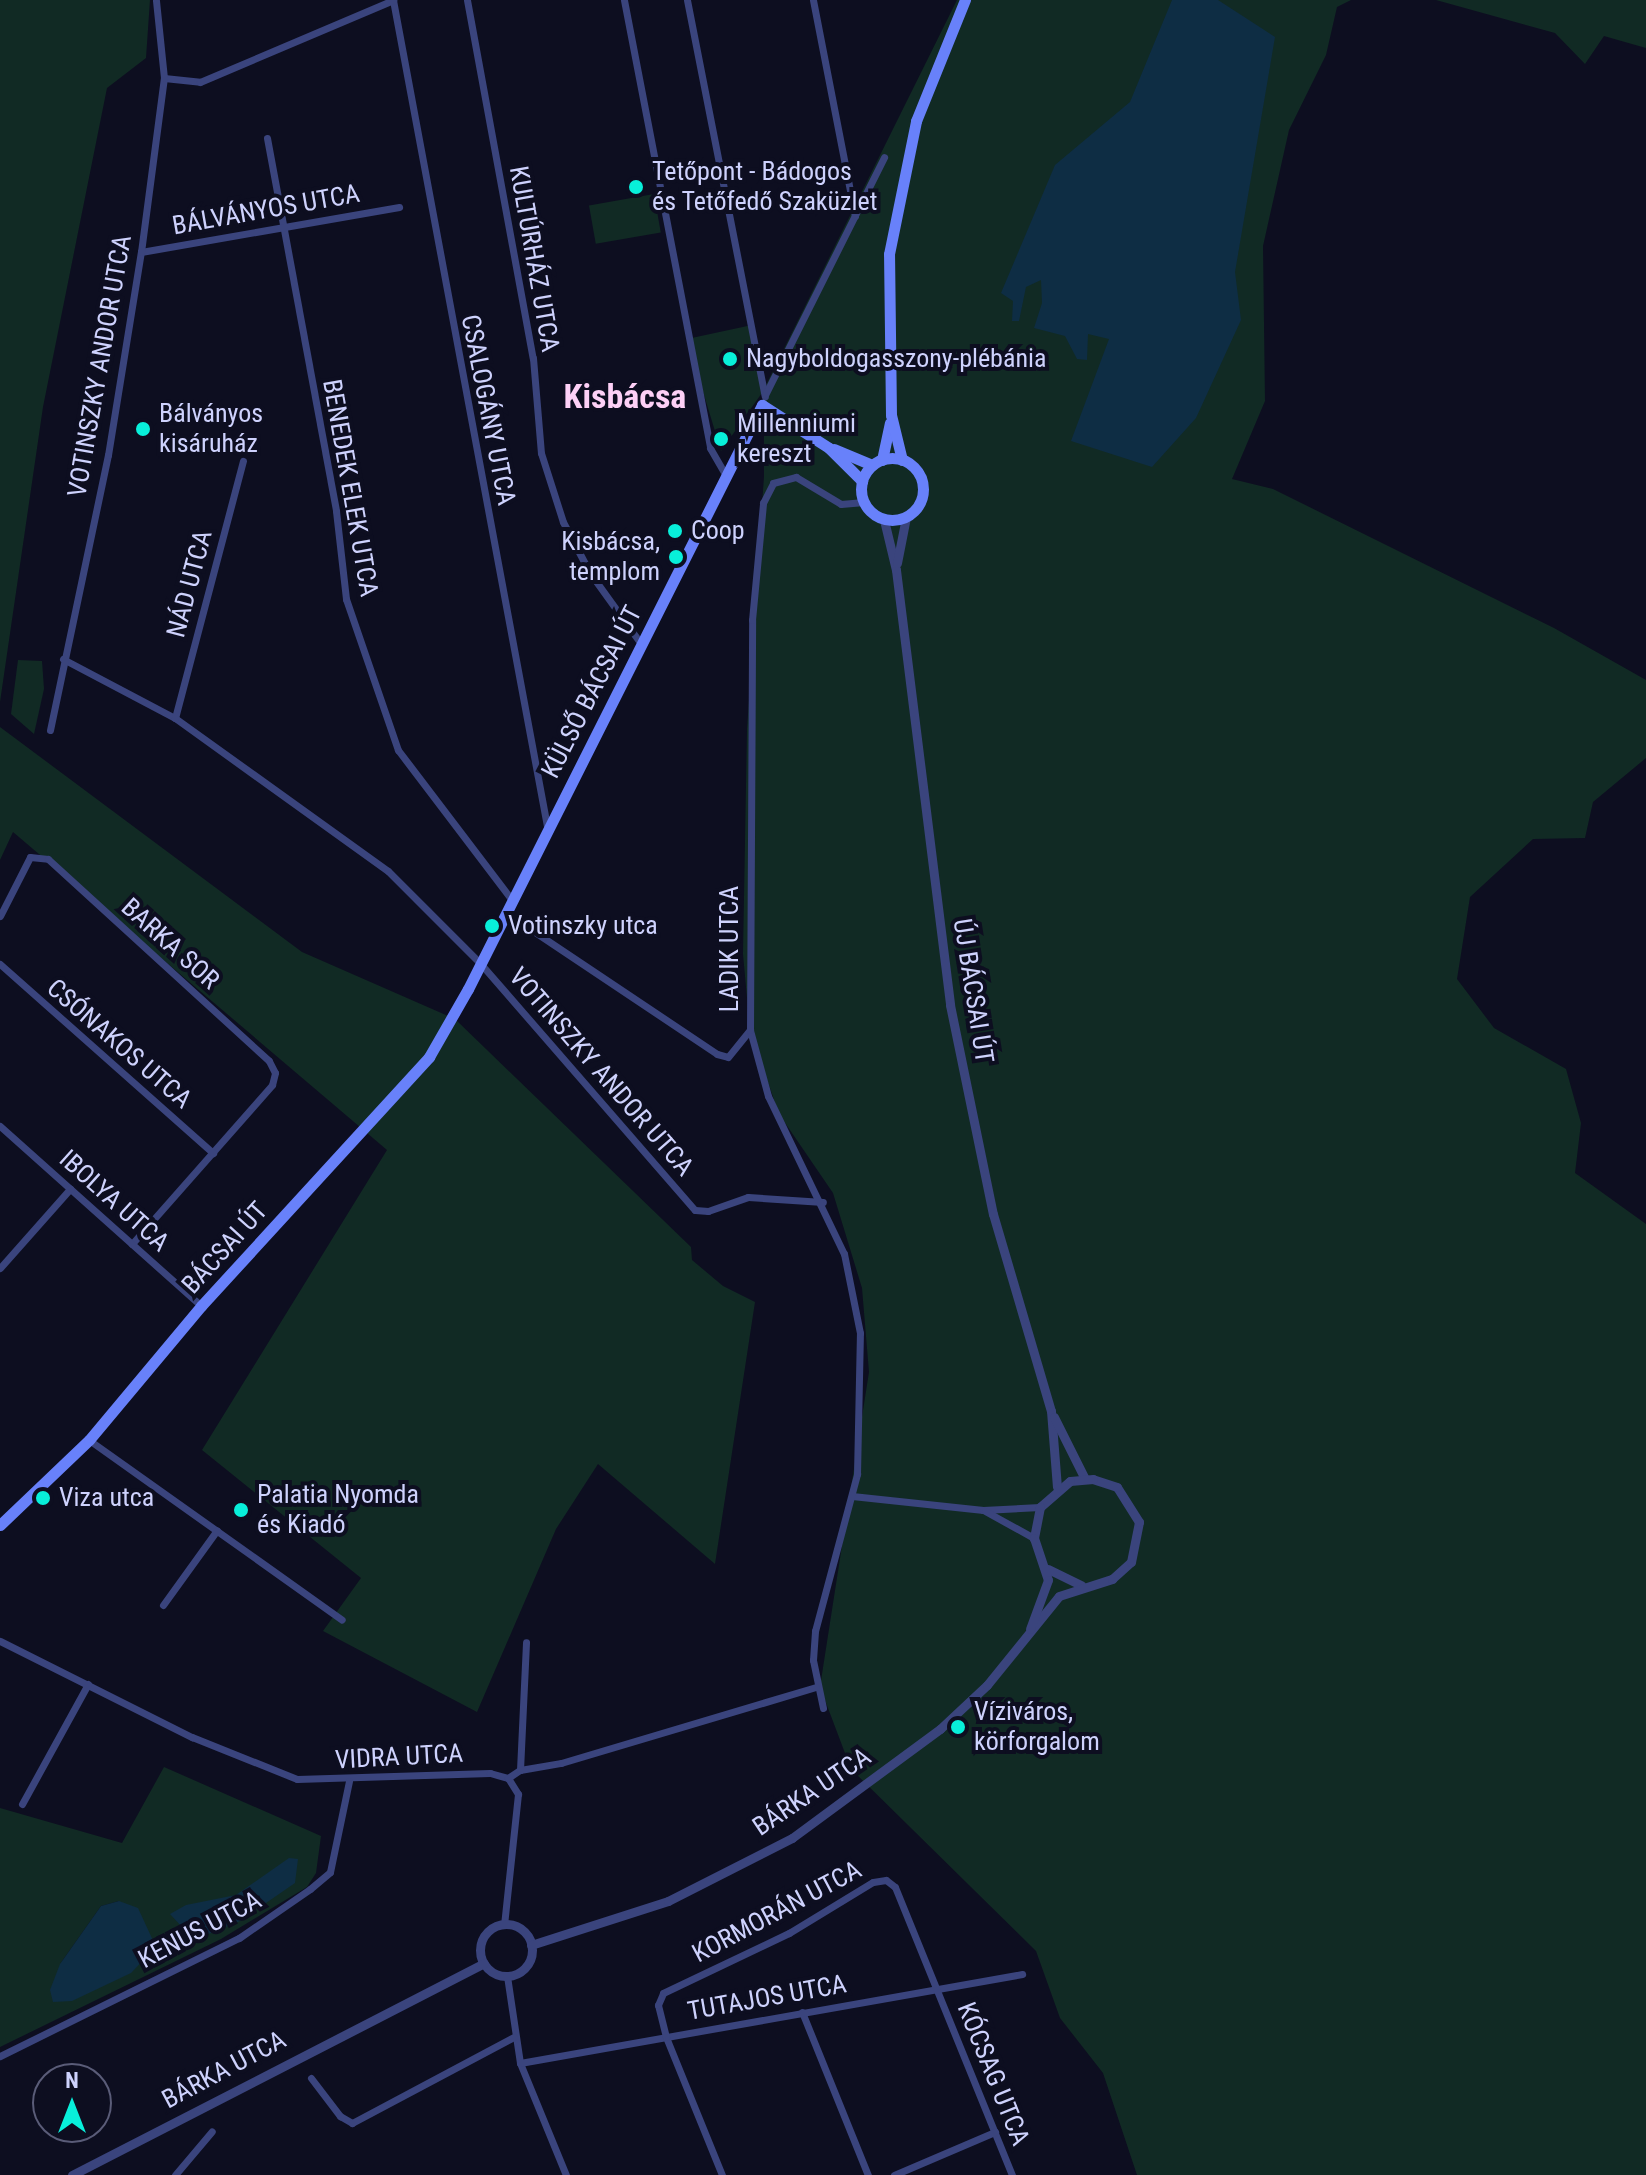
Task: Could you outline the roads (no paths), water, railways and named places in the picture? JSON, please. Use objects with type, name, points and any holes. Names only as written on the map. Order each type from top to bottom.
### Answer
[{"type":"main road","name":"ÚJ BÁCSAI ÚT","points":[[906,517],[924,492],[919,472],[902,460],[891,415],[892,241],[916,121],[960,2]]},
{"type":"main road","name":"KÜLSŐ BÁCSAI ÚT","points":[[468,989],[547,826],[642,645],[763,401]]},
{"type":"main road","points":[[763,401],[829,448],[862,481],[864,502],[884,520],[906,517]]},
{"type":"main road","name":"ÚJ BÁCSAI ÚT","points":[[862,481],[877,463],[891,415]]},
{"type":"main road","points":[[829,448],[877,463],[902,460]]},
{"type":"main road","name":"BÁCSAI ÚT","points":[[0,1525],[89,1440],[201,1306],[429,1057],[468,989]]},
{"type":"street","name":"VOTINSZKY ANDOR UTCA","points":[[50,730],[108,455],[141,252],[164,78],[156,0]]},
{"type":"street","points":[[164,78],[200,82],[393,0]]},
{"type":"street","name":"CSALOGÁNY UTCA","points":[[393,0],[547,826]]},
{"type":"street","name":"KULTÚRHÁZ UTCA","points":[[467,0],[533,358],[541,453],[570,535],[590,573],[642,645]]},
{"type":"street","points":[[624,0],[710,448],[726,476]]},
{"type":"street","points":[[687,0],[763,401]]},
{"type":"street","points":[[813,0],[855,216]]},
{"type":"street","name":"BENEDEK ELEK UTCA","points":[[267,138],[336,511],[346,599],[398,750],[511,899]]},
{"type":"street","name":"KÜLSŐ BÁCSAI ÚT","points":[[763,401],[884,157]]},
{"type":"street","name":"BÁLVÁNYOS UTCA","points":[[141,252],[399,207]]},
{"type":"street","name":"NÁD UTCA","points":[[175,718],[243,461]]},
{"type":"street","name":"LADIK UTCA","points":[[823,1708],[816,1687],[815,1631],[852,1496],[861,1401],[860,1333],[844,1254],[823,1202],[768,1096],[750,1030],[752,620],[765,495],[773,483],[789,477],[841,504],[864,502]]},
{"type":"street","name":"ÚJ BÁCSAI ÚT","points":[[896,570],[906,517]]},
{"type":"street","name":"ÚJ BÁCSAI ÚT","points":[[884,520],[896,570],[964,1080],[993,1214],[1051,1411],[1085,1479]]},
{"type":"street","name":"VOTINSZKY ANDOR UTCA","points":[[63,659],[175,718],[388,871],[480,963],[695,1210],[708,1211],[748,1197],[823,1202]]},
{"type":"street","name":"BARKA SOR","points":[[0,916],[30,857],[48,859],[269,1061],[275,1073],[272,1085],[213,1153]]},
{"type":"street","points":[[505,912],[717,1054],[728,1057],[750,1030]]},
{"type":"street","name":"CSÓNAKOS UTCA","points":[[0,964],[213,1153]]},
{"type":"street","name":"IBOLYA UTCA","points":[[0,1126],[201,1306]]},
{"type":"street","points":[[132,1244],[213,1153]]},
{"type":"street","points":[[0,1268],[70,1189]]},
{"type":"street","name":"ÚJ BÁCSAI ÚT","points":[[1051,1411],[1057,1487]]},
{"type":"street","points":[[89,1440],[342,1620]]},
{"type":"street","points":[[1085,1479],[1101,1480],[1123,1493],[1134,1506],[1140,1530],[1138,1547],[1126,1569],[1059,1596],[1030,1629],[1048,1580],[1034,1538],[1040,1507],[1057,1487],[1085,1479]]},
{"type":"street","points":[[852,1496],[983,1510],[1040,1507]]},
{"type":"street","points":[[983,1510],[1034,1538]]},
{"type":"street","points":[[163,1605],[217,1530]]},
{"type":"street","points":[[1044,1564],[1066,1581],[1088,1585]]},
{"type":"street","name":"BÁRKA UTCA","points":[[531,1945],[668,1901],[792,1838],[940,1729],[987,1685],[1030,1629]]},
{"type":"street","name":"VIDRA UTCA","points":[[0,1641],[245,1761],[297,1779],[349,1781],[490,1773],[508,1778]]},
{"type":"street","points":[[520,1770],[526,1642]]},
{"type":"street","points":[[22,1804],[88,1684]]},
{"type":"street","points":[[507,1976],[484,1963],[482,1940],[504,1924],[518,1794],[508,1778],[520,1770],[561,1763],[816,1687]]},
{"type":"street","name":"KENUS UTCA","points":[[0,2056],[239,1938],[310,1889],[330,1872],[349,1781]]},
{"type":"street","name":"KORMORÁN UTCA","points":[[666,2037],[658,2005],[663,1993],[789,1933],[873,1882],[886,1880],[895,1887],[937,1988]]},
{"type":"street","points":[[504,1924],[523,1930],[531,1945],[525,1967],[507,1976]]},
{"type":"street","name":"BÁRKA UTCA","points":[[72,2175],[484,1963]]},
{"type":"street","name":"TUTAJOS UTCA","points":[[520,2063],[1022,1974]]},
{"type":"street","points":[[507,1976],[520,2063],[566,2175]]},
{"type":"street","name":"KÓCSAG UTCA","points":[[937,1988],[1012,2175]]},
{"type":"street","points":[[802,2012],[868,2175]]},
{"type":"street","points":[[311,2078],[340,2116],[352,2123],[514,2037]]},
{"type":"street","points":[[666,2037],[722,2175]]},
{"type":"street","points":[[175,2175],[212,2131]]},
{"type":"street","points":[[894,2175],[995,2132]]},
{"type":"water","points":[[1172,0],[1218,0],[1275,37],[1235,272],[1241,320],[1196,418],[1152,467],[1071,441],[1109,339],[1088,334],[1087,360],[1077,359],[1065,336],[1034,328],[1042,303],[1041,280],[1026,287],[1019,321],[1012,321],[1013,301],[1001,293],[1055,165],[1130,102]]},
{"type":"water","points":[[289,1858],[298,1859],[295,1883],[240,1921],[194,1940],[170,1914],[186,1905],[236,1895]]},
{"type":"water","points":[[119,1901],[138,1908],[156,1947],[131,1973],[72,2001],[53,2002],[50,1990],[60,1964],[101,1906]]},
{"type":"place","name":"Tetőpont - Bádogos és Tetőfedő Szaküzlet","points":[[636,187]]},
{"type":"place","name":"Nagyboldogasszony-plébánia","points":[[730,359]]},
{"type":"place","name":"Bálványos kisáruház","points":[[143,429]]},
{"type":"place","name":"Millenniumi kereszt","points":[[721,439]]},
{"type":"place","name":"Coop","points":[[675,531]]},
{"type":"place","name":"Kisbácsa, templom","points":[[676,557]]},
{"type":"place","name":"Votinszky utca","points":[[492,926]]},
{"type":"place","name":"Viza utca","points":[[43,1498]]},
{"type":"place","name":"Palatia Nyomda és Kiadó","points":[[241,1510]]},
{"type":"place","name":"Víziváros, körforgalom","points":[[958,1727]]},
{"type":"district","name":"Kisbácsa","points":[[625,397]]}]
